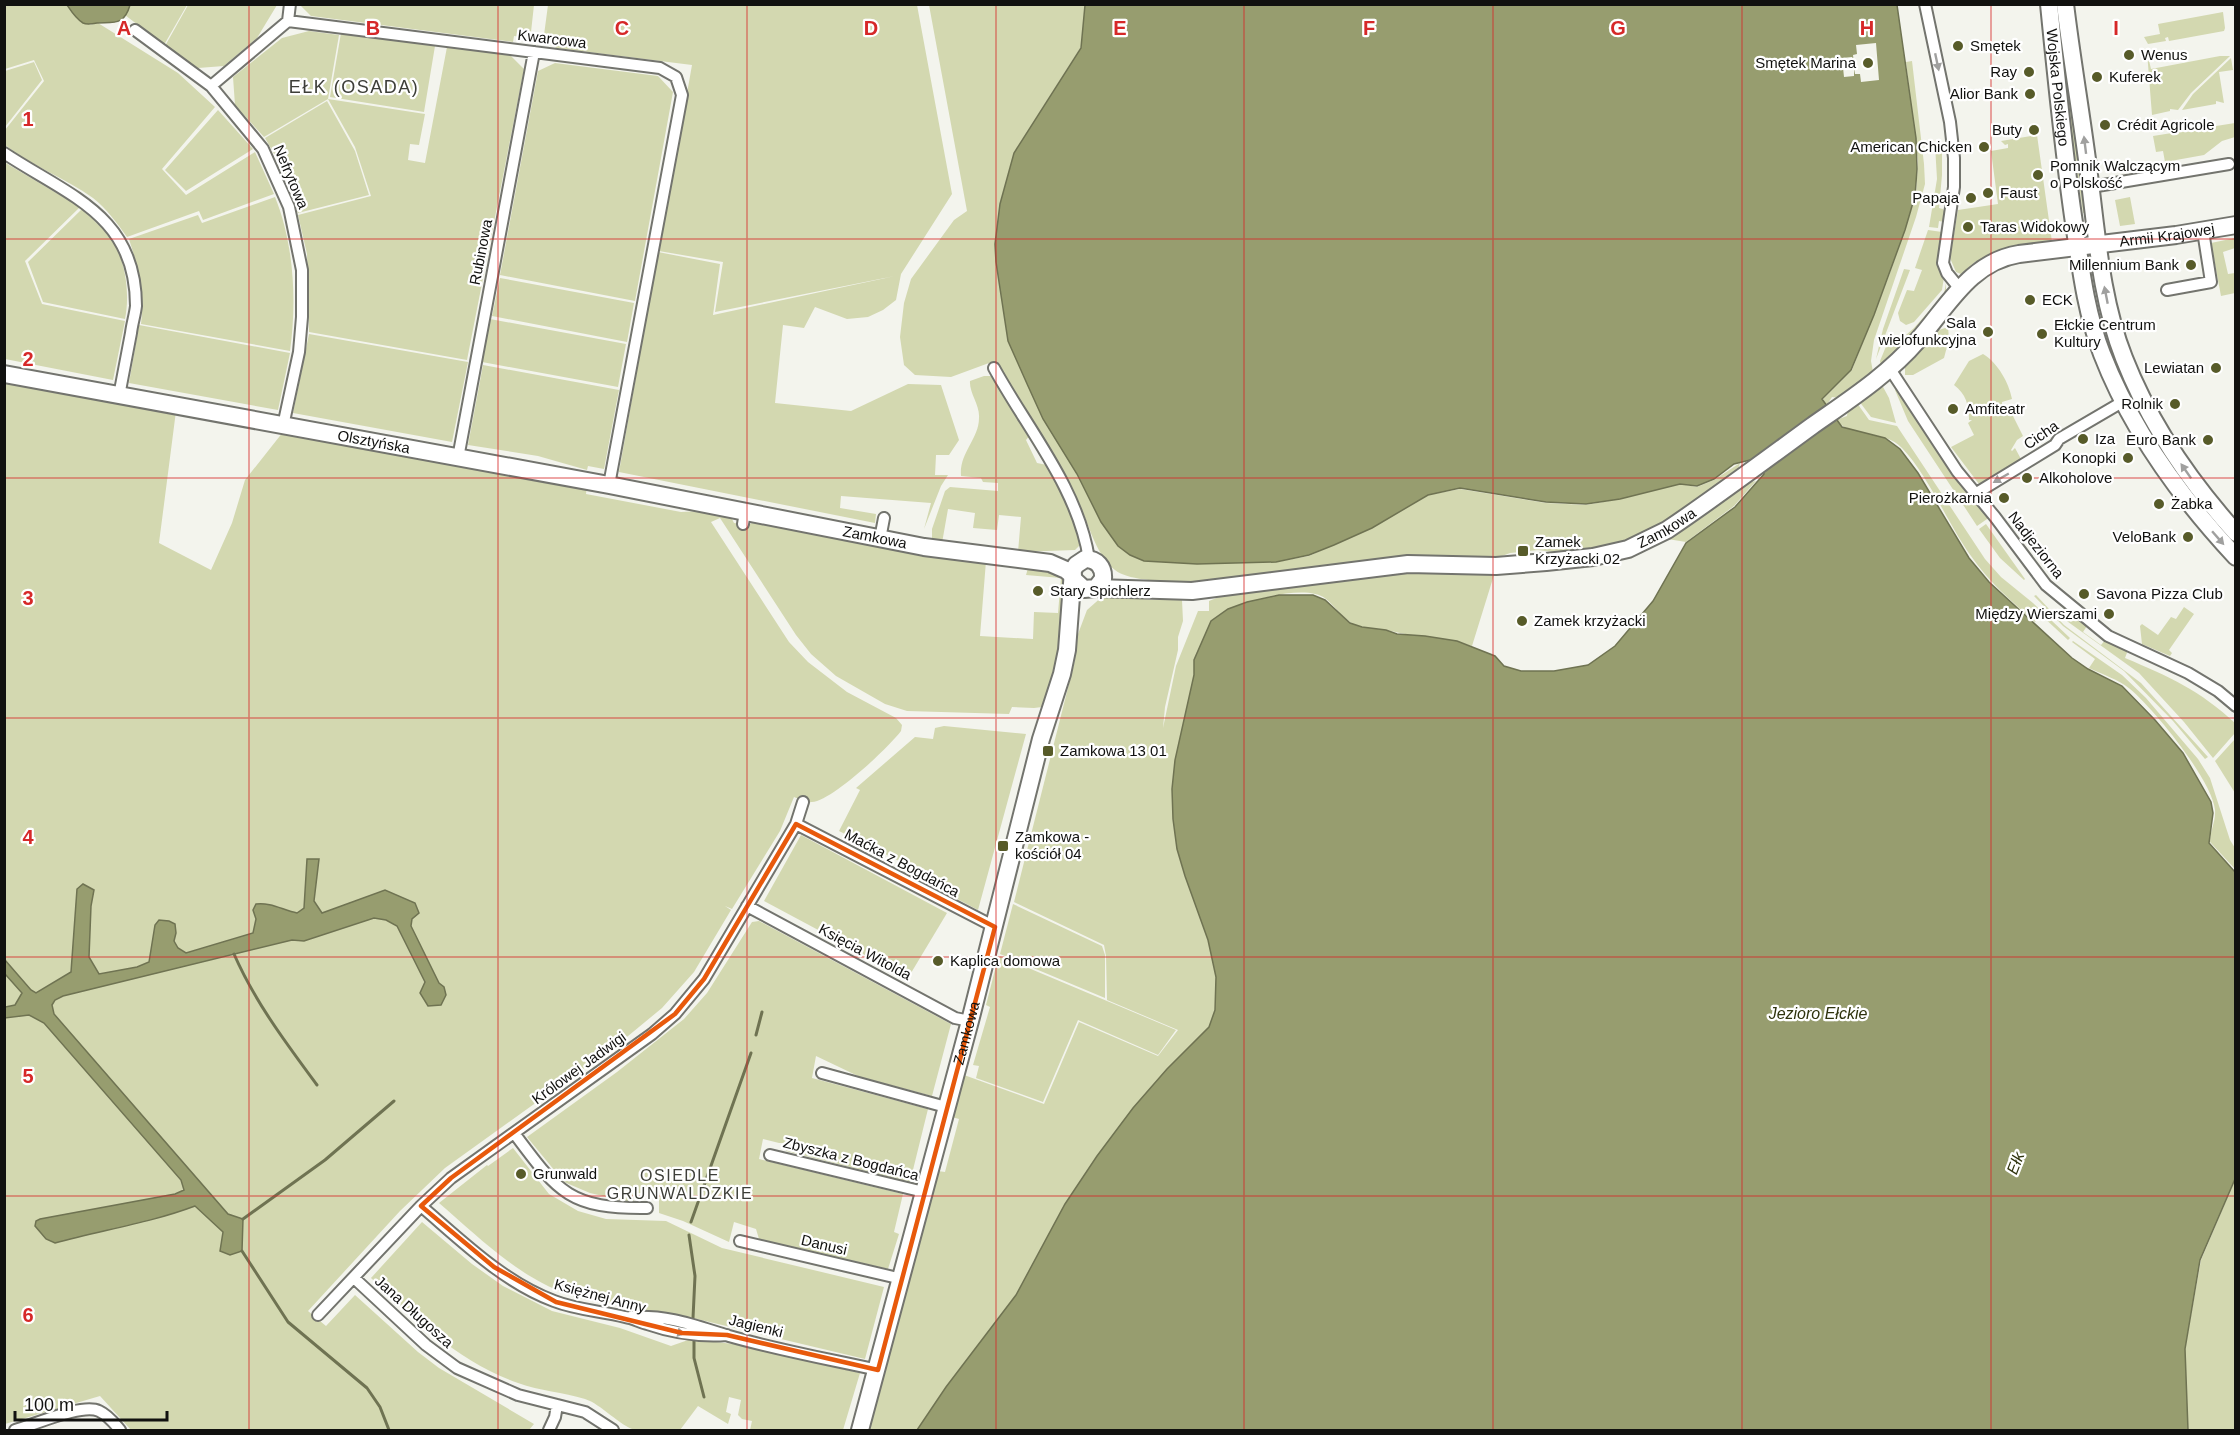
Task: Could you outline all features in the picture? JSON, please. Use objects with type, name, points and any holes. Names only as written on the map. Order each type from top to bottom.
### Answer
[{"type":"street","points":[[211,86],[288,21],[290,4]]},
{"type":"street","points":[[1925,4],[1950,122],[1954,158],[1954,187],[1943,263],[1947,273],[1960,289]]},
{"type":"street","name":"Wojska Polskiego","points":[[2049,4],[2063,145],[2086,299],[2096,338],[2124,401],[2174,482],[2235,557]]},
{"type":"street","name":"Wojska Polskiego","points":[[2065,4],[2098,244],[2115,330],[2135,384],[2148,410],[2184,468],[2235,533]]},
{"type":"street","name":"Kwarcowa","points":[[288,21],[660,68],[676,77],[682,96],[609,485]]},
{"type":"street","name":"Nefrytowa","points":[[135,30],[211,86],[263,149],[289,207],[302,270],[302,317],[299,352],[283,426]]},
{"type":"street","name":"Rubinowa","points":[[458,458],[534,52]]},
{"type":"street","points":[[4,153],[82,200],[118,236],[127,253],[133,276],[136,307],[119,396]]},
{"type":"street","points":[[2091,187],[2229,164]]},
{"type":"street","name":"Armii Krajowej","points":[[2078,247],[2235,225]]},
{"type":"street","points":[[2167,290],[2211,282],[2203,231]]},
{"type":"street","name":"Zamkowa","points":[[1068,636],[1078,606],[1092,589],[1192,591],[1408,564],[1496,566],[1546,562],[1614,553],[1638,546],[1653,539],[1742,477],[1890,369],[1917,342],[1960,289],[1981,268],[2003,257],[2078,247]]},
{"type":"street","points":[[994,368],[1072,501],[1086,538],[1079,569],[1079,587],[1092,589],[1103,579],[1103,571],[1096,561],[1079,569]]},
{"type":"street","name":"Nadjeziorna","points":[[1890,369],[1975,494],[2046,585],[2092,623],[2123,644],[2204,682],[2235,706]]},
{"type":"street","name":"Olsztyńska","points":[[4,374],[609,485],[744,518]]},
{"type":"street","name":"Cicha","points":[[1975,494],[2055,445],[2059,439],[2124,401]]},
{"type":"street","name":"Zamkowa","points":[[744,518],[950,552],[1008,558],[1051,556],[1079,569],[1062,674],[1041,739],[970,1022],[860,1431]]},
{"type":"street","points":[[880,539],[884,518]]},
{"type":"street","name":"Zamkowa","points":[[1103,571],[1119,580],[1163,591]]},
{"type":"street","name":"Królowej Jadwigi","points":[[318,1315],[421,1206],[451,1178],[664,1025],[704,979],[796,824],[803,802]]},
{"type":"street","name":"Maćka z Bogdańca","points":[[796,824],[994,927]]},
{"type":"street","name":"Księcia Witolda","points":[[747,906],[956,1018],[970,1022]]},
{"type":"street","points":[[822,1073],[946,1107]]},
{"type":"street","points":[[514,1133],[548,1177],[573,1197],[605,1207],[647,1208]]},
{"type":"street","name":"Zbyszka z Bogdańca","points":[[770,1155],[924,1192]]},
{"type":"street","name":"Księżnej Anny","points":[[421,1206],[494,1267],[537,1294],[575,1307],[627,1317]]},
{"type":"street","name":"Danusi","points":[[740,1241],[902,1279]]},
{"type":"street","name":"Jana Długosza","points":[[354,1278],[426,1345],[457,1368],[511,1393],[585,1412],[614,1431]]},
{"type":"street","name":"Jagienki","points":[[627,1317],[645,1316],[683,1321],[727,1335],[878,1370]]},
{"type":"street","points":[[549,1431],[557,1405]]},
{"type":"street","points":[[15,1431],[84,1409],[97,1410],[107,1416],[120,1431]]},
{"type":"highlighted area","points":[[796,824],[995,927],[878,1370],[727,1335],[682,1333],[556,1302],[494,1267],[421,1206],[451,1178],[675,1014],[704,979]]},
{"type":"shaded area","points":[[5,5],[67,5],[74,15],[90,25],[98,23],[178,73],[215,107],[162,169],[186,195],[255,152],[274,194],[203,220],[199,211],[127,237],[116,221],[93,198],[5,145],[5,130],[44,81],[34,60],[5,69]]},
{"type":"shaded area","points":[[130,5],[187,5],[164,45],[125,15]]},
{"type":"shaded area","points":[[188,5],[277,5],[257,38],[224,66],[198,68],[165,46]]},
{"type":"shaded area","points":[[300,5],[534,5],[531,32],[521,37],[514,36],[513,42],[311,16]]},
{"type":"shaded area","points":[[548,5],[917,5],[952,194],[901,274],[896,300],[883,310],[868,317],[847,319],[815,307],[804,328],[783,325],[775,403],[851,411],[908,384],[941,385],[959,440],[949,455],[936,455],[935,475],[948,475],[941,486],[924,529],[931,503],[841,496],[840,508],[876,514],[875,523],[619,472],[658,252],[720,264],[713,315],[895,276],[715,312],[723,262],[659,251],[692,65],[556,48],[544,35]]},
{"type":"shaded area","points":[[929,5],[1085,5],[1081,47],[1014,153],[1004,189],[1017,204],[1197,564],[1276,562],[1309,556],[1372,528],[1428,495],[1460,489],[1546,503],[1586,505],[1680,484],[1697,487],[1714,480],[1740,463],[1738,470],[1747,483],[1756,481],[1734,506],[1686,542],[1643,535],[1615,545],[1561,553],[1538,550],[1510,553],[1494,559],[1415,555],[1185,582],[1133,577],[1115,570],[1103,557],[1062,470],[999,367],[989,363],[951,377],[915,375],[904,365],[900,337],[904,303],[911,279],[954,220],[967,211]]},
{"type":"shaded area","points":[[2223,12],[2224,31],[2169,41],[2168,37],[2165,38],[2166,41],[2148,44],[2144,37],[2160,34],[2158,24]]},
{"type":"shaded area","points":[[309,31],[339,35],[328,99],[264,137],[235,105],[233,77],[282,38]]},
{"type":"shaded area","points":[[341,33],[435,46],[424,112],[330,97]]},
{"type":"shaded area","points":[[447,47],[510,55],[524,69],[467,360],[309,332],[307,254],[298,215],[371,196],[355,147],[328,99],[425,114],[419,145],[410,144],[408,160],[425,163]]},
{"type":"shaded area","points":[[2147,52],[2151,69],[2230,56],[2191,93],[2178,110],[2170,109],[2170,111],[2152,115]]},
{"type":"shaded area","points":[[2231,58],[2233,70],[2219,72],[2224,103],[2216,101],[2216,104],[2182,110],[2193,94]]},
{"type":"shaded area","points":[[1912,61],[1925,184],[1874,340],[1871,361],[1873,372],[1840,398],[1832,397],[1826,406],[1823,399],[1852,370],[1890,273],[1916,196],[1918,161],[1906,62]]},
{"type":"shaded area","points":[[34,62],[42,80],[5,127],[5,71]]},
{"type":"shaded area","points":[[555,63],[658,76],[673,92],[635,301],[500,275],[538,71]]},
{"type":"shaded area","points":[[2072,100],[2088,212],[2083,213],[2065,101]]},
{"type":"shaded area","points":[[327,101],[355,151],[369,195],[298,213],[286,175],[265,138]]},
{"type":"shaded area","points":[[218,110],[253,149],[186,191],[165,170]]},
{"type":"shaded area","points":[[2235,123],[2235,137],[2222,141],[2204,155],[2165,162],[2163,151],[2156,152],[2153,136]]},
{"type":"shaded area","points":[[2037,135],[2052,242],[2002,249],[1976,261],[1961,274],[1956,272],[1950,258],[1958,210],[1998,204],[1991,151],[2008,148],[2008,144],[2005,145],[2001,141]]},
{"type":"shaded area","points":[[1935,145],[1942,150],[1939,208],[1945,213],[1944,222],[1939,221],[1938,228],[1929,227],[1937,179]]},
{"type":"shaded area","points":[[4,162],[80,207],[25,261],[42,304],[125,321],[113,380],[5,359]]},
{"type":"shaded area","points":[[275,197],[286,234],[292,273],[293,312],[290,351],[141,324],[140,281],[129,239],[198,215],[202,223]]},
{"type":"shaded area","points":[[2130,197],[2135,224],[2120,226],[2115,200]]},
{"type":"shaded area","points":[[82,209],[109,236],[121,258],[127,289],[125,319],[43,302],[28,262]]},
{"type":"shaded area","points":[[1928,230],[1942,232],[1938,260],[1944,277],[1942,290],[1914,322],[1906,325],[1900,321],[1898,313],[1907,290],[1914,291],[1922,270],[1915,268]]},
{"type":"shaded area","points":[[2235,238],[2235,248],[2223,252],[2228,274],[2235,273],[2235,293],[2221,296],[2211,243]]},
{"type":"shaded area","points":[[1904,269],[1910,270],[1876,359],[1883,329]]},
{"type":"shaded area","points":[[500,278],[634,303],[627,342],[492,316]]},
{"type":"shaded area","points":[[1946,283],[1946,295],[1921,326],[1881,367],[1880,361],[1887,344],[1906,335],[1914,328],[1944,294]]},
{"type":"shaded area","points":[[490,319],[626,344],[618,387],[482,362]]},
{"type":"shaded area","points":[[139,325],[290,353],[278,410],[129,383]]},
{"type":"shaded area","points":[[1948,327],[1949,339],[1944,358],[1913,375],[1905,375],[1905,366],[1936,331]]},
{"type":"shaded area","points":[[309,334],[468,362],[452,442],[293,413]]},
{"type":"shaded area","points":[[1983,354],[1998,368],[2008,386],[2012,399],[2002,402],[2002,409],[2005,409],[2007,415],[2012,414],[2023,436],[2017,440],[2011,450],[2015,448],[2021,459],[1979,484],[1951,447],[1974,435],[1968,423],[1972,420],[1969,420],[1966,400],[1954,385],[1969,361]]},
{"type":"shaded area","points":[[483,365],[619,390],[604,469],[588,466],[587,470],[538,456],[468,445]]},
{"type":"shaded area","points":[[991,376],[998,382],[1031,434],[1026,440],[1037,463],[1047,465],[1064,493],[1080,545],[1075,550],[1018,552],[1021,517],[999,515],[997,530],[973,528],[975,513],[948,509],[942,543],[932,541],[932,529],[945,491],[950,487],[998,491],[998,483],[983,482],[981,478],[961,476],[963,460],[976,433],[979,418],[970,381]]},
{"type":"shaded area","points":[[5,379],[176,411],[159,543],[211,570],[232,523],[245,480],[283,432],[587,486],[586,494],[681,512],[701,511],[731,517],[734,523],[749,525],[754,521],[986,561],[980,636],[1033,639],[1034,612],[1058,613],[1061,578],[1026,575],[1028,568],[1048,567],[1066,578],[1056,666],[1042,707],[1012,707],[1009,714],[907,711],[885,704],[836,676],[811,654],[796,635],[720,518],[711,522],[789,642],[808,662],[847,692],[896,718],[902,725],[901,731],[872,761],[833,793],[812,802],[794,797],[780,831],[732,909],[725,906],[731,910],[694,972],[662,1008],[622,1041],[445,1168],[400,1211],[308,1311],[326,1326],[355,1295],[439,1368],[534,1424],[529,1430],[131,1430],[100,1396],[5,1424]]},
{"type":"shaded area","points":[[1882,385],[1889,398],[1896,423],[1871,417],[1859,401]]},
{"type":"shaded area","points":[[1898,388],[1990,517],[1977,526],[1908,421],[1895,390]]},
{"type":"shaded area","points":[[1857,403],[1869,420],[1897,426],[1985,559],[2001,577],[2070,638],[2068,640],[2041,615],[2035,622],[1985,574],[1962,543],[1921,472],[1902,448],[1886,438],[1851,430],[1836,420],[1847,416],[1848,409]]},
{"type":"shaded area","points":[[1986,524],[2024,580],[2000,558],[1979,529]]},
{"type":"shaded area","points":[[1418,569],[1494,575],[1472,646],[1384,629],[1360,627],[1345,618],[1326,599],[1305,593],[1277,595],[1228,609],[1241,980],[992,1430],[866,1430],[938,1171],[945,1172],[959,1119],[952,1117],[964,1075],[1044,1104],[1079,1022],[1158,1056],[1178,1030],[1107,1000],[1104,945],[1014,902],[1074,664],[1078,634],[1087,610],[1104,595],[1152,600],[1182,600],[1183,621],[1178,637],[1178,650],[1165,707],[1163,728],[1176,666],[1198,611],[1209,611],[1209,601],[1224,595]]},
{"type":"shaded area","points":[[2036,595],[2064,625],[2141,683],[2208,757],[2205,759],[2173,721],[2124,671],[2063,626],[2034,596]]},
{"type":"shaded area","points":[[2065,607],[2067,609],[2062,615],[2071,622],[2076,616],[2087,626],[2083,632],[2101,645],[2106,639],[2128,650],[2125,658],[2170,678],[2210,702],[2235,723],[2235,733],[2213,758],[2139,673],[2064,619],[2059,614]]},
{"type":"shaded area","points":[[2184,607],[2194,614],[2169,650],[2172,653],[2170,656],[2142,644],[2140,626],[2142,624],[2158,635],[2171,617],[2176,619]]},
{"type":"shaded area","points":[[2073,641],[2122,675],[2146,698],[2198,759],[2210,778],[2230,840],[2235,848],[2235,869],[2210,842],[2215,810],[2204,781],[2193,764],[2153,712],[2130,689],[2089,668],[2095,659]]},
{"type":"shaded area","points":[[944,726],[1026,734],[978,910],[906,872],[909,866],[839,831],[860,790],[856,788],[915,737],[933,739],[935,728]]},
{"type":"shaded area","points":[[2235,739],[2235,793],[2215,761]]},
{"type":"shaded area","points":[[801,835],[947,913],[908,978],[764,901]]},
{"type":"shaded area","points":[[1013,904],[1102,946],[1105,955],[1105,998],[1000,954]]},
{"type":"shaded area","points":[[759,921],[951,1024],[932,1096],[860,1077],[816,1056],[812,1078],[928,1109],[910,1182],[786,1151],[784,1143],[763,1139],[759,1159],[903,1194],[894,1232],[899,1234],[888,1269],[759,1239],[756,1229],[734,1222],[729,1242],[659,1213],[659,1193],[636,1193],[633,1203],[590,1193],[564,1182],[527,1137],[617,1072],[684,1019],[707,993],[752,922]]},
{"type":"shaded area","points":[[1000,956],[1176,1030],[1158,1055],[1078,1020],[1043,1102],[976,1078],[979,1066],[973,1065],[990,1007],[986,1005],[996,966],[1000,964]]},
{"type":"shaded area","points":[[513,1148],[549,1194],[578,1211],[606,1219],[666,1221],[722,1248],[884,1287],[865,1359],[697,1319],[639,1311],[639,1308],[586,1300],[559,1291],[521,1271],[439,1203],[487,1165]]},
{"type":"shaded area","points":[[2235,1180],[2235,1430],[2188,1430],[2185,1349],[2201,1260]]},
{"type":"shaded area","points":[[422,1222],[472,1264],[503,1286],[552,1311],[620,1328],[671,1346],[691,1339],[733,1344],[860,1373],[843,1430],[750,1430],[752,1421],[742,1419],[738,1415],[741,1400],[729,1397],[726,1412],[731,1414],[728,1424],[698,1406],[680,1430],[640,1431],[629,1428],[585,1399],[526,1386],[476,1364],[439,1338],[371,1278]]},
{"type":"water","points":[[67,5],[130,5],[125,17],[118,22],[88,24],[78,19]]},
{"type":"water","name":"Jezioro Ełckie","points":[[1085,5],[1897,5],[1916,138],[1915,196],[1874,315],[1851,370],[1822,399],[1842,427],[1885,438],[1900,449],[1918,473],[1969,558],[1989,582],[2072,658],[2122,686],[2155,720],[2183,753],[2211,802],[2213,813],[2209,843],[2235,872],[2235,1179],[2200,1260],[2185,1349],[2188,1430],[917,1430],[946,1387],[1016,1295],[1065,1204],[1097,1156],[1133,1108],[1167,1069],[1209,1027],[1215,1010],[1216,977],[1208,940],[1177,849],[1172,789],[1175,760],[1194,675],[1194,660],[1211,621],[1228,609],[1247,602],[1279,595],[1313,595],[1325,600],[1350,623],[1397,634],[1457,641],[1495,656],[1504,666],[1521,671],[1554,671],[1588,665],[1615,646],[1653,601],[1686,543],[1735,507],[1764,474],[1762,465],[1750,460],[1734,464],[1714,479],[1697,486],[1680,484],[1620,499],[1586,504],[1546,502],[1460,488],[1428,495],[1372,528],[1334,545],[1309,555],[1276,562],[1197,564],[1144,561],[1130,555],[1118,546],[1101,522],[1077,474],[1043,419],[1008,341],[996,262],[995,244],[1000,204],[1014,153],[1081,48]]},
{"type":"water","points":[[307,859],[319,859],[314,901],[322,913],[385,890],[415,903],[419,913],[412,919],[411,926],[439,983],[444,987],[446,995],[441,1005],[428,1006],[420,993],[425,982],[397,926],[386,920],[374,918],[304,941],[292,940],[63,996],[55,1000],[52,1005],[54,1014],[228,1214],[243,1219],[242,1251],[230,1255],[220,1251],[223,1232],[195,1206],[143,1222],[55,1243],[46,1239],[35,1226],[36,1221],[40,1219],[175,1194],[184,1190],[181,1180],[44,1023],[29,1015],[5,1018],[5,1007],[15,1005],[22,993],[5,974],[5,960],[36,993],[71,972],[77,889],[83,884],[94,890],[91,906],[89,957],[99,974],[137,967],[149,962],[155,925],[159,920],[175,924],[174,941],[178,948],[186,953],[253,933],[256,919],[253,910],[256,904],[271,905],[297,913],[304,908]]},
{"type":"pier","points":[[1876,43],[1879,80],[1861,82],[1860,74],[1855,74],[1854,68],[1854,76],[1844,77],[1842,58],[1852,57],[1854,64],[1853,55],[1857,54],[1856,45]]},
{"type":"waterway","points":[[234,954],[261,1005],[317,1085]]},
{"type":"waterway","points":[[756,1035],[762,1012]]},
{"type":"waterway","points":[[691,1222],[751,1053]]},
{"type":"waterway","points":[[243,1219],[325,1160],[394,1101]]},
{"type":"waterway","points":[[689,1235],[695,1276],[693,1318]]},
{"type":"waterway","points":[[242,1251],[288,1322],[367,1388],[380,1407],[389,1430]]},
{"type":"waterway","points":[[694,1340],[694,1358],[704,1397]]},
{"type":"place","name":"Smętek","points":[[1958,46]]},
{"type":"place","name":"Wenus","points":[[2129,55]]},
{"type":"place","name":"Smętek Marina","points":[[1868,63]]},
{"type":"place","name":"Ray","points":[[2029,72]]},
{"type":"place","name":"Kuferek","points":[[2097,77]]},
{"type":"place","name":"Alior Bank","points":[[2030,94]]},
{"type":"place","name":"Crédit Agricole","points":[[2105,125]]},
{"type":"place","name":"Buty","points":[[2034,130]]},
{"type":"place","name":"American Chicken","points":[[1984,147]]},
{"type":"place","name":"Pomnik Walczącym o Polskość","points":[[2038,175]]},
{"type":"place","name":"Faust","points":[[1988,193]]},
{"type":"place","name":"Papaja","points":[[1971,198]]},
{"type":"place","name":"Taras Widokowy","points":[[1968,227]]},
{"type":"place","name":"Millennium Bank","points":[[2191,265]]},
{"type":"place","name":"ECK","points":[[2030,300]]},
{"type":"place","name":"Sala wielofunkcyjna","points":[[1988,332]]},
{"type":"place","name":"Ełckie Centrum Kultury","points":[[2042,334]]},
{"type":"place","name":"Lewiatan","points":[[2216,368]]},
{"type":"place","name":"Rolnik","points":[[2175,404]]},
{"type":"place","name":"Amfiteatr","points":[[1953,409]]},
{"type":"place","name":"Iza","points":[[2083,439]]},
{"type":"place","name":"Euro Bank","points":[[2208,440]]},
{"type":"place","name":"Konopki","points":[[2128,458]]},
{"type":"place","name":"Alkoholove","points":[[2027,478]]},
{"type":"place","name":"Pierożkarnia","points":[[2004,498]]},
{"type":"place","name":"Żabka","points":[[2159,504]]},
{"type":"place","name":"VeloBank","points":[[2188,537]]},
{"type":"place","name":"Zamek Krzyżacki 02","points":[[1523,551]]},
{"type":"place","name":"Stary Spichlerz","points":[[1038,591]]},
{"type":"place","name":"Savona Pizza Club","points":[[2084,594]]},
{"type":"place","name":"Między Wierszami","points":[[2109,614]]},
{"type":"place","name":"Zamek krzyżacki","points":[[1522,621]]},
{"type":"place","name":"Zamkowa 13 01","points":[[1048,751]]},
{"type":"place","name":"Zamkowa - kościół 04","points":[[1003,846]]},
{"type":"place","name":"Kaplica domowa","points":[[938,961]]},
{"type":"place","name":"Grunwald","points":[[521,1174]]},
{"type":"district","name":"EŁK (OSADA)","points":[[354,87]]},
{"type":"district","name":"OSIEDLE GRUNWALDZKIE","points":[[680,1184]]},
{"type":"water label","name":"Ełk","points":[[2015,1163]]}]
